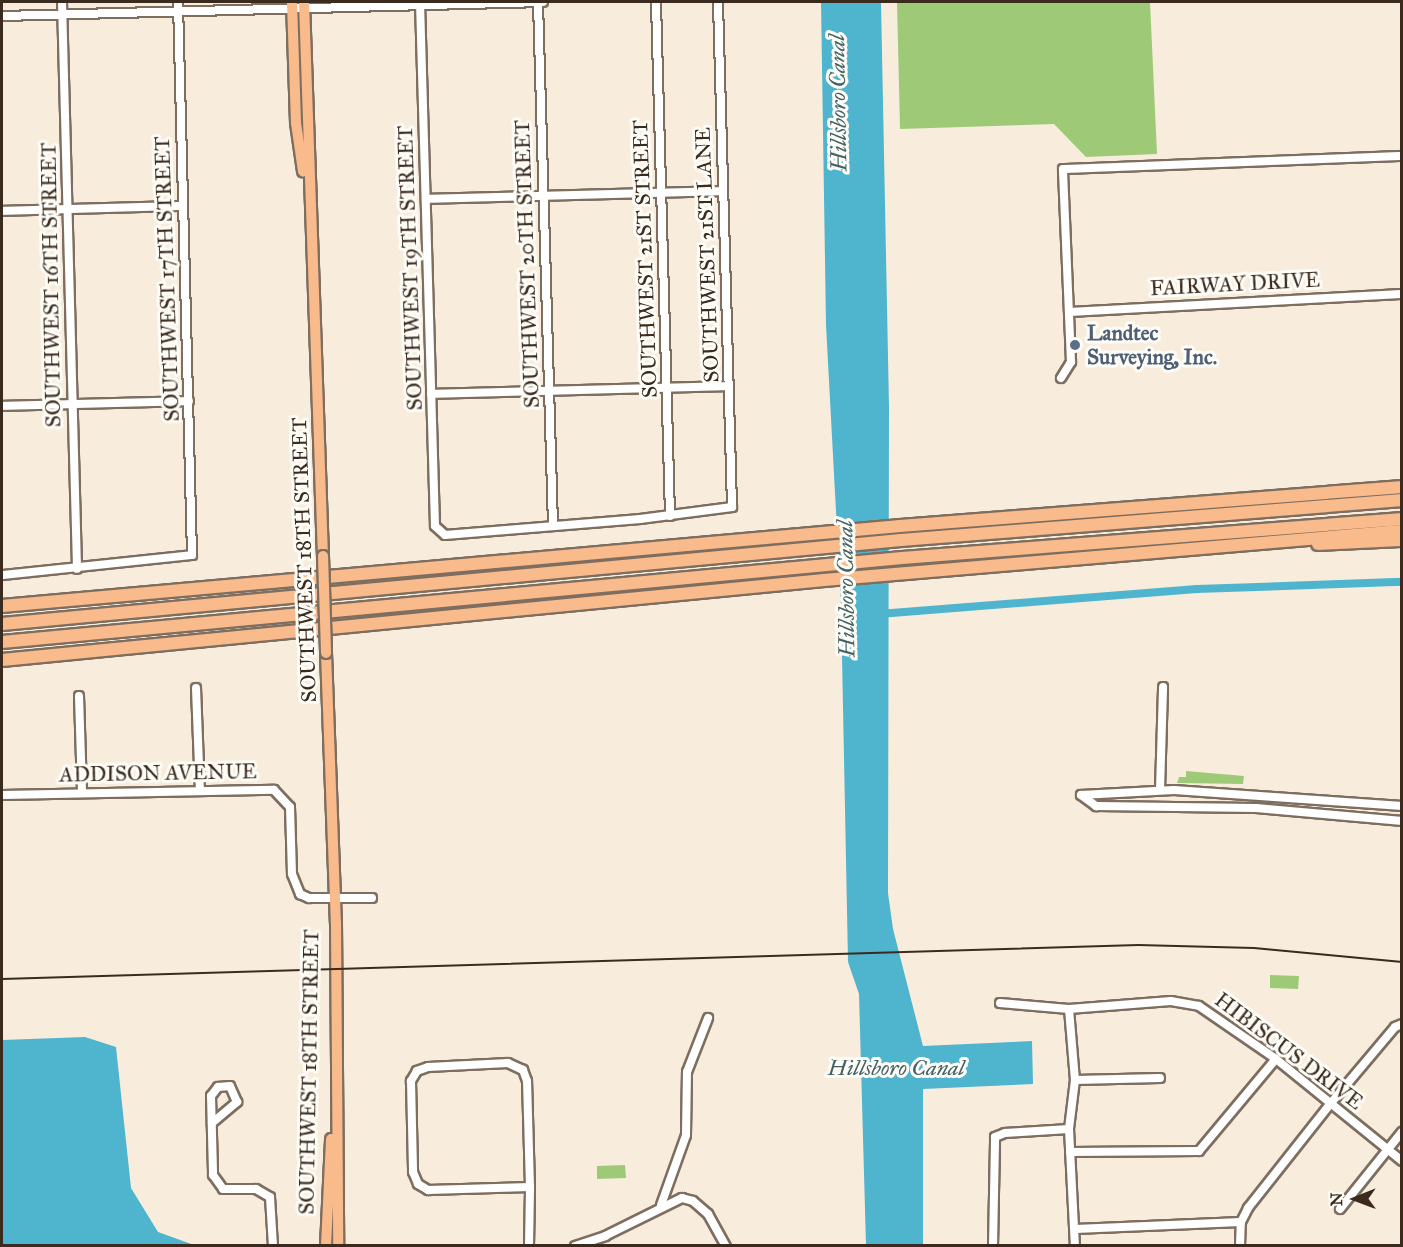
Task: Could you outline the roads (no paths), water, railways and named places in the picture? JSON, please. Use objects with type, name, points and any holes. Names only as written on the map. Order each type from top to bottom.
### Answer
[{"type":"highway","points":[[1354,489],[1401,479]]},
{"type":"highway","points":[[2,606],[900,526],[1401,487]]},
{"type":"highway","points":[[2,624],[901,540],[1401,500]]},
{"type":"highway","points":[[2,642],[902,558],[1401,519]]},
{"type":"highway","points":[[2,660],[824,580],[1401,531]]},
{"type":"highway","points":[[1278,541],[1334,545],[1401,540]]},
{"type":"main road","name":"SOUTHWEST 18TH STREET","points":[[298,5],[296,123],[310,222],[323,556],[333,898],[338,1245]]},
{"type":"main road","name":"SOUTHWEST 18TH STREET","points":[[326,1245],[333,898]]},
{"type":"street","name":"SOUTHWEST 16TH STREET","points":[[62,2],[76,568]]},
{"type":"street","name":"SOUTHWEST 17TH STREET","points":[[76,568],[192,555],[178,2]]},
{"type":"street","name":"SOUTHWEST 20TH STREET","points":[[538,2],[553,526]]},
{"type":"street","points":[[2,16],[298,5],[543,2]]},
{"type":"street","name":"SOUTHWEST 21ST STREET","points":[[656,2],[670,516]]},
{"type":"street","name":"SOUTHWEST 21ST LANE","points":[[670,516],[732,507],[718,2]]},
{"type":"street","name":"SOUTHWEST 19TH STREET","points":[[420,3],[431,394],[438,533],[445,536],[553,526]]},
{"type":"street","points":[[1061,378],[1071,362],[1063,170],[1401,156]]},
{"type":"street","points":[[426,200],[723,192]]},
{"type":"street","points":[[2,211],[183,206]]},
{"type":"street","name":"FAIRWAY DRIVE","points":[[1069,312],[1401,294]]},
{"type":"street","points":[[431,394],[728,386]]},
{"type":"street","points":[[2,406],[189,401]]},
{"type":"street","points":[[553,526],[670,516]]},
{"type":"street","points":[[2,575],[76,568]]},
{"type":"street","points":[[1160,790],[1163,687]]},
{"type":"street","points":[[196,688],[200,790]]},
{"type":"street","points":[[79,696],[82,793]]},
{"type":"street","name":"ADDISON AVENUE","points":[[2,795],[258,788],[281,794],[291,814],[294,886],[309,898],[372,898]]},
{"type":"street","points":[[1401,806],[1256,792],[1160,790],[1081,795],[1096,806],[1256,808],[1401,821]]},
{"type":"street","name":"HIBISCUS DRIVE","points":[[1000,1002],[1069,1009],[1188,1002],[1208,1010],[1276,1059],[1401,1161]]},
{"type":"street","points":[[1069,1009],[1075,1080],[1069,1129],[1076,1245]]},
{"type":"street","points":[[661,1205],[686,1135],[687,1072],[708,1018]]},
{"type":"street","points":[[1240,1245],[1241,1222],[1331,1102],[1395,1027],[1401,1024]]},
{"type":"street","points":[[1070,1152],[1199,1151],[1276,1059]]},
{"type":"street","points":[[530,1187],[428,1190],[418,1184],[413,1172],[411,1081],[417,1071],[428,1067],[508,1063],[523,1070],[527,1081],[530,1187],[530,1245]]},
{"type":"street","points":[[1075,1080],[1160,1078]]},
{"type":"street","points":[[212,1123],[237,1102],[230,1086],[220,1085],[214,1090],[212,1123],[215,1181],[223,1189],[256,1189],[270,1197],[273,1245]]},
{"type":"street","points":[[993,1245],[992,1142],[1005,1133],[1069,1129]]},
{"type":"street","points":[[1340,1209],[1386,1148],[1401,1132]]},
{"type":"street","points":[[575,1245],[619,1230],[661,1205],[688,1198],[708,1214],[726,1245]]},
{"type":"street","points":[[1075,1229],[1241,1222]]},
{"type":"water","name":"Hillsboro Canal","points":[[821,2],[881,2],[889,407],[888,893],[893,929],[923,1046],[1032,1041],[1033,1084],[923,1089],[923,1245],[866,1245],[859,994],[848,962],[841,605],[826,325]]},
{"type":"water","points":[[85,1037],[116,1047],[131,1188],[158,1232],[194,1245],[2,1245],[2,1040]]},
{"type":"waterway","points":[[879,614],[1197,589],[1402,582]]},
{"type":"railway","points":[[2,979],[1138,945],[1254,948],[1402,962]]},
{"type":"place","name":"Landtec Surveying, Inc.","points":[[1075,345]]}]
